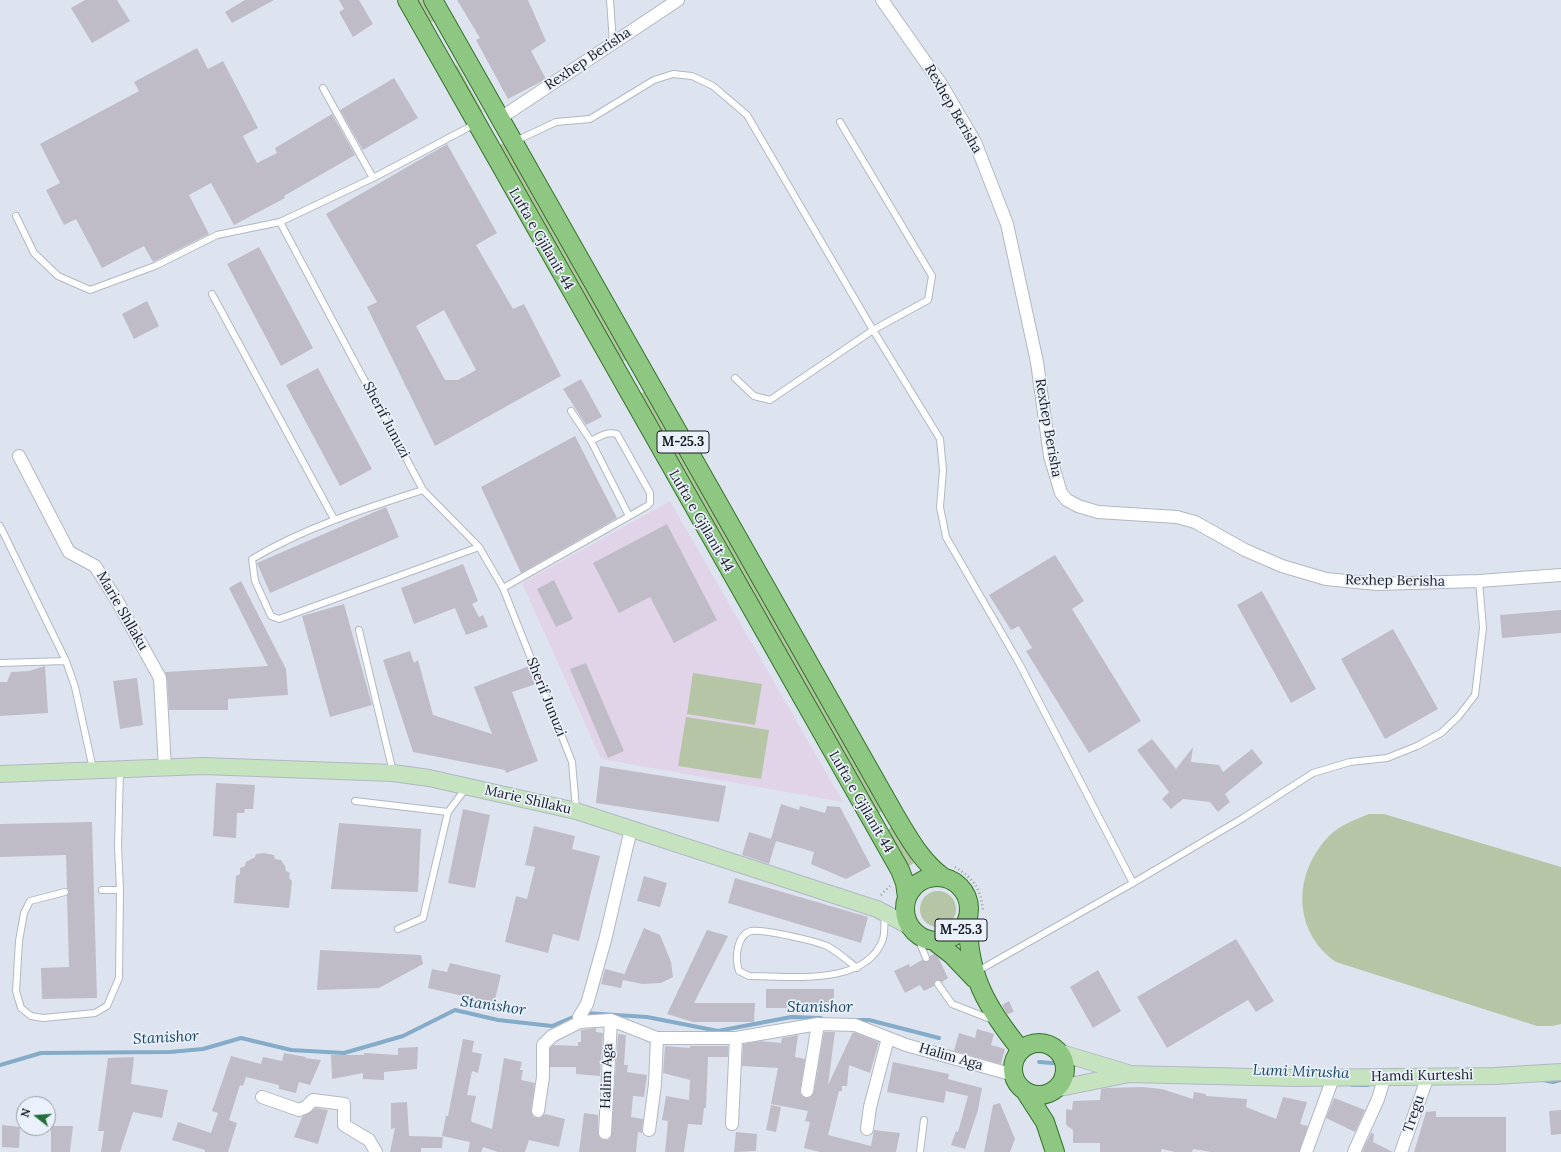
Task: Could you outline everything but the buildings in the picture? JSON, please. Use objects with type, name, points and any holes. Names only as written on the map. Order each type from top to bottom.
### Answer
[{"type":"main road","name":"Lufta e Gjilanit 44","points":[[407,0],[900,870],[905,883],[906,900]]},
{"type":"main road","name":"Lufta e Gjilanit 44","points":[[433,0],[894,815],[929,867],[943,877]]},
{"type":"main road","points":[[906,900],[912,888],[921,881],[932,877],[943,877]]},
{"type":"main road","name":"M-25.3","points":[[943,877],[957,884],[967,896],[969,907],[969,952],[974,976],[998,1021],[1021,1050]]},
{"type":"main road","name":"M-25.3","points":[[906,900],[905,914],[912,929],[924,939],[934,941],[951,938],[964,926],[968,918]]},
{"type":"main road","name":"M-25.3","points":[[934,941],[952,955],[974,976]]},
{"type":"main road","points":[[1045,1122],[1052,1090],[1064,1075],[1062,1058],[1058,1052],[1044,1044],[1028,1045],[1021,1050],[1014,1063],[1014,1075],[1019,1086],[1025,1091],[1045,1122],[1055,1152]]},
{"type":"main road","points":[[1025,1091],[1041,1095],[1052,1090]]},
{"type":"street","name":"Rexhep Berisha","points":[[499,119],[678,0]]},
{"type":"street","name":"Rexhep Berisha","points":[[882,0],[941,84],[975,142],[1007,224],[1037,362],[1050,456],[1061,493],[1067,500],[1078,506],[1098,512],[1177,518],[1195,522],[1245,550],[1282,566],[1326,579],[1377,584],[1479,581],[1561,575]]},
{"type":"street","name":"Marie Shllaku","points":[[19,456],[69,552],[95,566],[116,599],[160,678],[165,768]]},
{"type":"street","name":"Marie Shllaku","points":[[0,774],[203,766],[393,773],[429,778],[576,811],[881,911],[912,929]]},
{"type":"street","points":[[580,1019],[587,1004],[605,940],[631,829]]},
{"type":"street","name":"Marie Shllaku","points":[[881,911],[896,906],[906,900]]},
{"type":"street","name":"Halim Aga","points":[[538,1111],[543,1077],[542,1044],[580,1019],[611,1020],[657,1038],[736,1038],[818,1024],[856,1025],[888,1038],[1014,1075]]},
{"type":"street","name":"Halim Aga","points":[[605,1133],[611,1020]]},
{"type":"street","points":[[807,1091],[818,1024]]},
{"type":"street","points":[[649,1130],[655,1084],[657,1038]]},
{"type":"street","points":[[732,1124],[736,1038]]},
{"type":"street","points":[[867,1129],[870,1107],[888,1038]]},
{"type":"street","name":"Hamdi Kurteshi","points":[[1058,1052],[1129,1074]]},
{"type":"street","name":"Hamdi Kurteshi","points":[[1052,1090],[1129,1074],[1333,1078],[1384,1076],[1494,1076],[1556,1071]]},
{"type":"street","points":[[1354,1152],[1378,1099],[1384,1076]]},
{"type":"street","name":"Tregu","points":[[1401,1152],[1428,1076]]},
{"type":"street","points":[[1306,1152],[1333,1078]]},
{"type":"street","points":[[262,1097],[299,1110],[306,1107],[312,1100],[344,1104],[344,1125],[370,1140],[376,1152]]},
{"type":"lane","points":[[610,0],[613,43]]},
{"type":"lane","points":[[511,140],[522,138],[556,122],[590,119],[654,80],[673,74],[692,76],[713,86],[747,115],[873,330],[940,438],[943,470],[940,507],[946,536],[1019,663],[1134,883]]},
{"type":"lane","points":[[323,88],[373,178]]},
{"type":"lane","points":[[734,378],[754,396],[770,400],[873,330],[928,300],[932,276],[840,122]]},
{"type":"lane","points":[[16,216],[34,253],[58,276],[90,290],[155,266],[217,235],[280,222],[373,178],[476,124]]},
{"type":"lane","name":"Sherif Junuzi","points":[[280,222],[423,490],[479,547],[503,588],[572,762],[576,811]]},
{"type":"lane","points":[[212,294],[334,519]]},
{"type":"lane","points":[[571,411],[591,441],[629,516]]},
{"type":"lane","points":[[503,588],[650,503],[650,493],[617,434],[611,432],[591,441]]},
{"type":"lane","points":[[423,490],[334,519],[275,546],[252,559],[255,580],[271,616],[279,620],[479,547]]},
{"type":"lane","points":[[0,526],[66,661],[74,687],[94,771]]},
{"type":"lane","points":[[974,976],[1243,818],[1313,773],[1350,762],[1387,758],[1417,746],[1441,732],[1458,717],[1475,695],[1483,628],[1479,581]]},
{"type":"lane","points":[[359,630],[393,773]]},
{"type":"lane","points":[[0,663],[66,661]]},
{"type":"lane","points":[[65,892],[30,901],[24,913],[19,941],[16,991],[21,1008],[30,1016],[55,1017],[95,1013],[107,1006],[119,978],[120,890],[118,846],[120,770]]},
{"type":"lane","points":[[398,929],[423,918],[448,812],[467,787]]},
{"type":"lane","points":[[355,801],[448,812]]},
{"type":"lane","points":[[102,890],[120,890]]},
{"type":"lane","points":[[857,968],[822,944],[766,932],[751,932],[743,936],[738,946],[736,962],[739,971],[749,976],[824,976],[857,968],[872,957],[883,938],[881,911]]},
{"type":"lane","points":[[912,929],[926,958]]},
{"type":"lane","points":[[938,984],[952,1004],[998,1021]]},
{"type":"lane","points":[[920,1152],[924,1120]]},
{"type":"shaded area","points":[[670,501],[843,802],[601,759],[522,583]]},
{"type":"green space","points":[[416,0],[423,0],[434,21],[428,23]]},
{"type":"green space","points":[[457,65],[483,112],[479,114],[453,67]]},
{"type":"green space","points":[[504,143],[626,360],[620,363],[497,146]]},
{"type":"green space","points":[[644,392],[883,810],[878,814],[637,395]]},
{"type":"green space","points":[[693,673],[762,684],[755,725],[687,714]]},
{"type":"green space","points":[[686,717],[769,730],[761,779],[678,766]]},
{"type":"green space","points":[[1369,814],[1384,814],[1561,867],[1561,1024],[1552,1026],[1537,1026],[1336,962],[1322,949],[1311,934],[1305,918],[1302,901],[1304,884],[1309,867],[1317,851],[1333,832],[1348,823]]},
{"type":"green space","points":[[892,827],[914,863],[909,866],[887,830]]},
{"type":"green space","points":[[942,891],[951,896],[955,902],[955,916],[951,922],[942,927],[934,927],[925,922],[921,916],[920,905],[925,896],[931,892]]},
{"type":"waterway","name":"Stanishor","points":[[0,1065],[41,1053],[170,1052],[203,1049],[241,1038],[291,1050],[344,1053],[403,1036],[455,1010],[498,1020],[552,1026],[578,1015]]},
{"type":"waterway","name":"Stanishor","points":[[585,1013],[647,1017],[718,1031],[791,1017],[821,1018]]},
{"type":"waterway","name":"Stanishor","points":[[854,1020],[869,1020],[939,1038]]},
{"type":"waterway","name":"Lumi Mirusha","points":[[1039,1062],[1079,1065]]},
{"type":"waterway","name":"Lumi Mirusha","points":[[1543,1080],[1553,1082],[1561,1080]]},
{"type":"waterway","name":"Lumi Mirusha","points":[[1352,1085],[1368,1085]]}]
